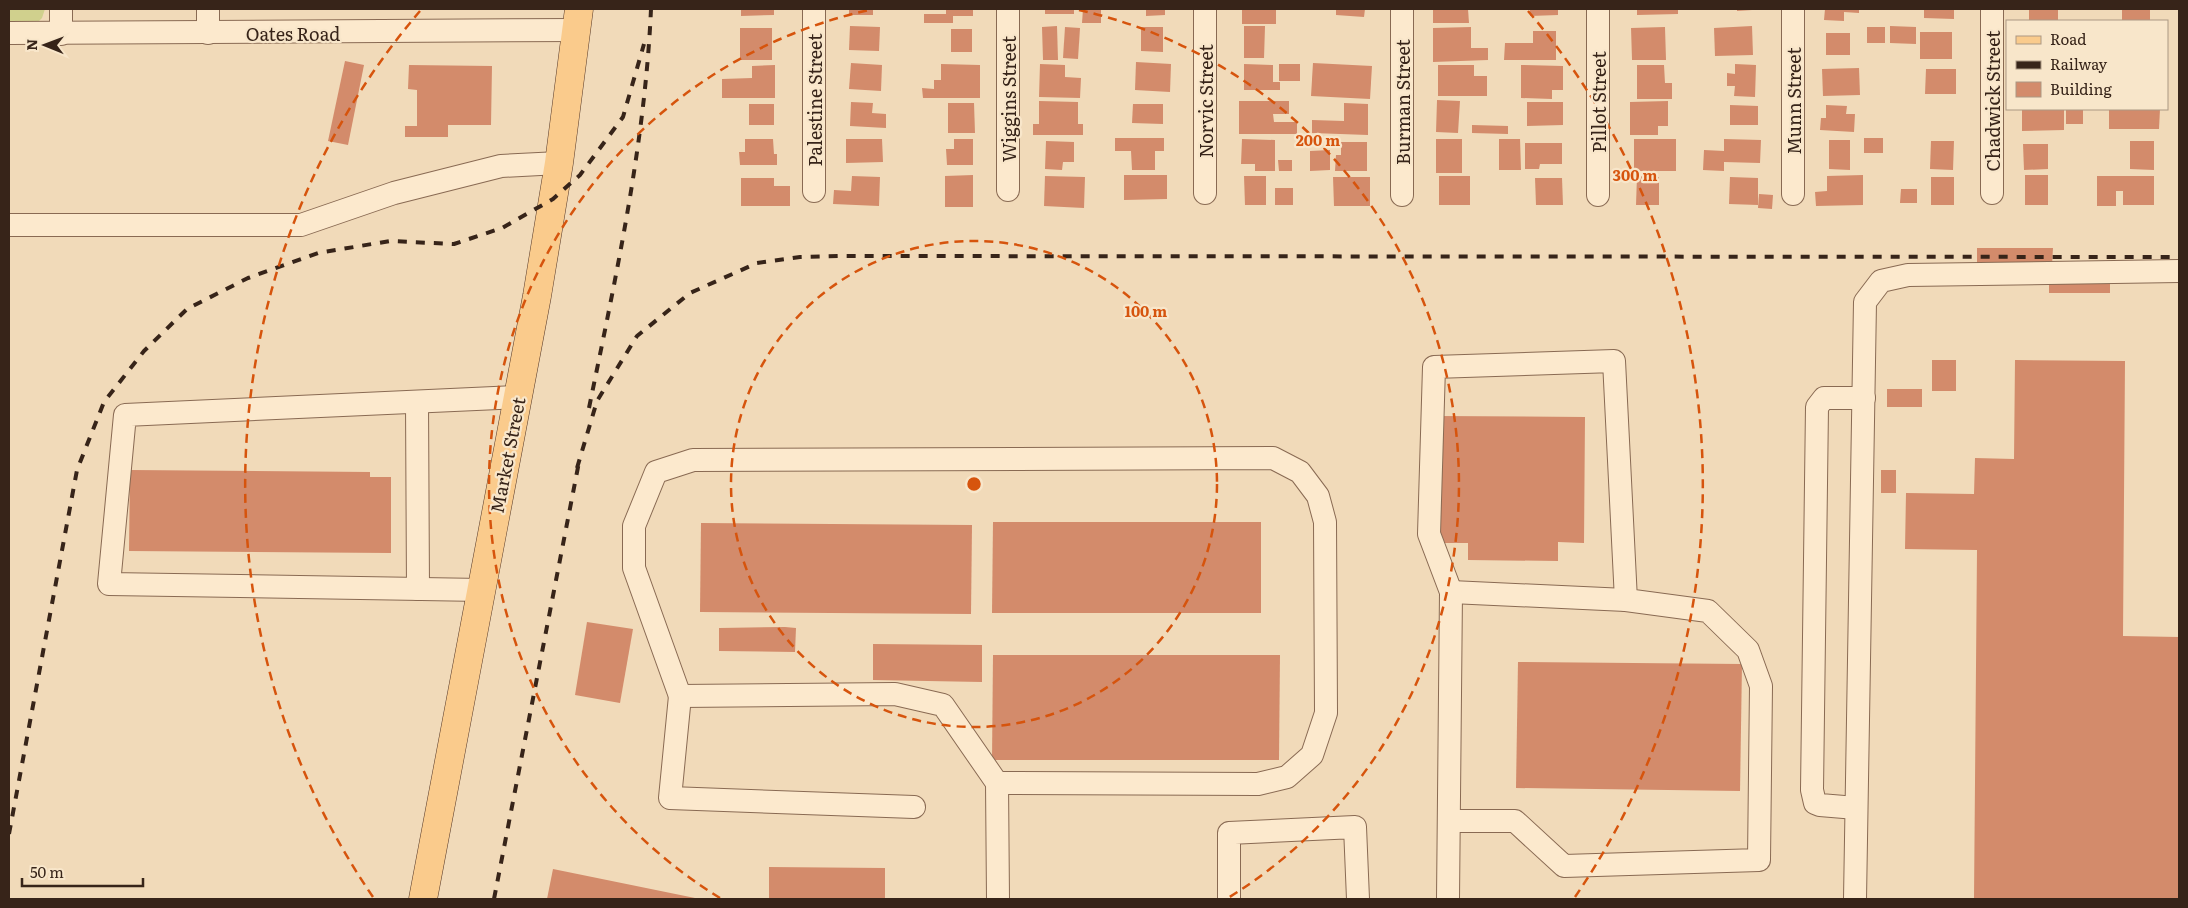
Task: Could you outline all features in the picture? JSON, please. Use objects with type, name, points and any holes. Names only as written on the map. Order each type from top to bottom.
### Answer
[{"type":"main road","name":"Market Street","points":[[423,899],[537,296],[559,162],[578,19]]},
{"type":"street","points":[[61,9],[61,34]]},
{"type":"street","points":[[208,9],[208,33]]},
{"type":"street","name":"Palestine Street","points":[[814,9],[814,191]]},
{"type":"street","name":"Wiggins Street","points":[[1008,9],[1008,190]]},
{"type":"street","name":"Norvic Street","points":[[1205,9],[1205,193]]},
{"type":"street","name":"Burman Street","points":[[1402,9],[1402,195]]},
{"type":"street","name":"Pillot Street","points":[[1598,9],[1598,195]]},
{"type":"street","name":"Munn Street","points":[[1793,9],[1793,194]]},
{"type":"street","name":"Chadwick Street","points":[[1992,9],[1992,193]]},
{"type":"street","name":"Oates Road","points":[[9,33],[208,33],[578,19]]},
{"type":"street","points":[[9,225],[301,225],[394,192],[501,166],[559,162]]},
{"type":"street","points":[[1855,899],[1865,302],[1881,280],[1908,275],[2179,271]]},
{"type":"street","points":[[1448,899],[1451,592],[1429,534],[1434,367],[1614,361],[1626,600]]},
{"type":"street","points":[[482,590],[109,584],[125,415],[518,397]]},
{"type":"street","points":[[1856,808],[1820,806],[1815,802],[1812,790],[1817,407],[1824,398],[1864,398]]},
{"type":"street","points":[[417,402],[418,589]]},
{"type":"street","points":[[914,807],[670,798],[680,696],[634,568],[634,526],[656,472],[693,460],[1273,458],[1300,472],[1318,496],[1325,522],[1326,713],[1312,755],[1287,777],[1258,784],[997,783]]},
{"type":"street","points":[[1449,821],[1515,821],[1564,866],[1759,860],[1761,686],[1748,650],[1708,611],[1626,600],[1451,592]]},
{"type":"street","points":[[680,696],[895,694],[943,705],[997,783],[998,899]]},
{"type":"street","points":[[1229,899],[1229,833],[1355,827],[1358,899]]},
{"type":"green space","points":[[9,9],[45,9],[42,18],[38,22],[9,25]]},
{"type":"building","points":[[741,9],[774,9],[774,15],[741,16]]},
{"type":"building","points":[[849,9],[873,9],[873,15],[849,15]]},
{"type":"building","points":[[946,9],[973,9],[973,16],[953,16],[953,23],[924,23],[924,14],[946,14]]},
{"type":"building","points":[[1045,9],[1074,9],[1074,14],[1045,14]]},
{"type":"building","points":[[1083,9],[1101,9],[1101,23],[1082,23]]},
{"type":"building","points":[[1146,9],[1165,9],[1165,15],[1146,16]]},
{"type":"building","points":[[1242,9],[1276,9],[1276,24],[1242,24]]},
{"type":"building","points":[[1336,9],[1365,9],[1364,17],[1336,15]]},
{"type":"building","points":[[1433,9],[1468,9],[1469,23],[1433,23]]},
{"type":"building","points":[[1530,9],[1558,9],[1558,15],[1530,16]]},
{"type":"building","points":[[1637,9],[1678,9],[1678,14],[1637,15]]},
{"type":"building","points":[[1737,9],[1751,9],[1752,10],[1737,11]]},
{"type":"building","points":[[1825,9],[1859,9],[1859,13],[1844,12],[1844,21],[1824,20]]},
{"type":"building","points":[[1924,9],[1954,9],[1954,19],[1924,18]]},
{"type":"building","points":[[2029,9],[2058,9],[2058,20],[2029,20]]},
{"type":"building","points":[[2122,9],[2150,9],[2150,20],[2122,20]]},
{"type":"building","points":[[850,26],[880,27],[879,51],[849,50]]},
{"type":"building","points":[[1057,26],[1058,60],[1043,60],[1042,27]]},
{"type":"building","points":[[1244,26],[1265,26],[1264,58],[1244,58]]},
{"type":"building","points":[[1752,26],[1753,55],[1715,56],[1714,28]]},
{"type":"building","points":[[1890,26],[1916,27],[1916,44],[1890,43]]},
{"type":"building","points":[[1065,27],[1080,28],[1078,59],[1063,58]]},
{"type":"building","points":[[1141,27],[1163,27],[1163,52],[1141,51]]},
{"type":"building","points":[[1471,27],[1471,48],[1488,48],[1488,60],[1433,62],[1433,28]]},
{"type":"building","points":[[1665,27],[1666,60],[1632,60],[1631,28]]},
{"type":"building","points":[[1867,27],[1885,27],[1885,43],[1867,43]]},
{"type":"building","points":[[740,28],[772,28],[772,60],[740,60]]},
{"type":"building","points":[[951,29],[972,29],[972,52],[951,52]]},
{"type":"building","points":[[1533,31],[1556,31],[1556,60],[1504,60],[1505,43],[1533,43]]},
{"type":"building","points":[[1920,32],[1952,32],[1952,59],[1920,59]]},
{"type":"building","points":[[1826,33],[1850,33],[1850,55],[1826,55]]},
{"type":"building","points":[[345,61],[364,65],[348,145],[328,141]]},
{"type":"building","points":[[1136,62],[1171,64],[1170,92],[1135,90]]},
{"type":"building","points":[[851,63],[882,65],[881,91],[849,89]]},
{"type":"building","points":[[1313,63],[1372,66],[1370,99],[1311,96]]},
{"type":"building","points":[[941,64],[980,65],[980,98],[923,98],[922,88],[934,89],[934,80],[941,80]]},
{"type":"building","points":[[1040,64],[1065,65],[1065,77],[1081,78],[1080,98],[1039,97]]},
{"type":"building","points":[[1244,64],[1273,65],[1273,82],[1280,82],[1280,90],[1244,90]]},
{"type":"building","points":[[1279,64],[1300,64],[1300,81],[1279,81]]},
{"type":"building","points":[[1735,64],[1756,65],[1755,97],[1734,96],[1735,86],[1727,86],[1727,73],[1735,74]]},
{"type":"building","points":[[409,65],[492,66],[491,125],[448,125],[448,137],[405,137],[405,126],[417,126],[417,90],[408,89]]},
{"type":"building","points":[[775,65],[775,98],[722,98],[722,79],[752,78],[752,66]]},
{"type":"building","points":[[1438,65],[1474,65],[1474,76],[1487,76],[1487,96],[1438,96]]},
{"type":"building","points":[[1521,65],[1563,66],[1563,90],[1552,90],[1552,99],[1521,98]]},
{"type":"building","points":[[1637,65],[1664,65],[1665,83],[1672,83],[1672,99],[1637,99]]},
{"type":"building","points":[[1859,68],[1860,95],[1823,96],[1822,69]]},
{"type":"building","points":[[1926,69],[1956,69],[1956,94],[1925,94]]},
{"type":"building","points":[[1437,100],[1460,101],[1458,133],[1436,132]]},
{"type":"building","points":[[1039,101],[1078,102],[1078,124],[1083,124],[1083,135],[1033,135],[1033,124],[1039,124]]},
{"type":"building","points":[[1239,101],[1289,101],[1289,114],[1273,114],[1274,122],[1297,122],[1297,134],[1239,134]]},
{"type":"building","points":[[1668,101],[1668,126],[1658,126],[1658,135],[1630,135],[1630,102]]},
{"type":"building","points":[[851,102],[873,103],[872,113],[886,114],[886,128],[850,126]]},
{"type":"building","points":[[1527,102],[1563,102],[1563,125],[1527,126]]},
{"type":"building","points":[[948,103],[974,103],[975,133],[948,133]]},
{"type":"building","points":[[1344,103],[1368,104],[1368,135],[1312,133],[1312,120],[1344,121]]},
{"type":"building","points":[[749,104],[774,104],[774,125],[749,125]]},
{"type":"building","points":[[1133,104],[1163,104],[1163,124],[1132,123]]},
{"type":"building","points":[[1730,105],[1758,106],[1758,125],[1730,125]]},
{"type":"building","points":[[1826,105],[1847,106],[1846,114],[1855,114],[1854,132],[1820,130],[1821,118],[1826,118]]},
{"type":"building","points":[[2022,110],[2064,110],[2064,130],[2022,131]]},
{"type":"building","points":[[2066,110],[2083,110],[2083,124],[2066,124]]},
{"type":"building","points":[[2109,110],[2160,110],[2159,129],[2109,129]]},
{"type":"building","points":[[1472,125],[1508,126],[1508,134],[1472,133]]},
{"type":"building","points":[[1115,138],[1164,138],[1164,151],[1155,151],[1155,170],[1132,170],[1131,151],[1115,151]]},
{"type":"building","points":[[1864,138],[1883,138],[1883,153],[1864,153]]},
{"type":"building","points":[[745,139],[773,139],[774,154],[777,154],[777,165],[740,165],[739,152],[745,152]]},
{"type":"building","points":[[846,139],[882,139],[883,162],[846,163]]},
{"type":"building","points":[[954,139],[973,139],[973,165],[947,165],[946,149],[954,149]]},
{"type":"building","points":[[1242,139],[1275,140],[1275,171],[1255,171],[1255,164],[1241,164]]},
{"type":"building","points":[[1436,139],[1462,139],[1462,173],[1436,173]]},
{"type":"building","points":[[1499,139],[1520,139],[1521,170],[1499,170]]},
{"type":"building","points":[[1634,139],[1676,139],[1676,171],[1634,171]]},
{"type":"building","points":[[1724,139],[1761,140],[1760,163],[1724,162],[1724,171],[1703,170],[1704,150],[1724,151]]},
{"type":"building","points":[[1829,140],[1850,140],[1850,170],[1829,169]]},
{"type":"building","points":[[1046,141],[1074,142],[1074,162],[1063,162],[1062,170],[1045,169]]},
{"type":"building","points":[[1931,141],[1954,141],[1953,170],[1930,169]]},
{"type":"building","points":[[2130,141],[2154,141],[2154,170],[2130,169]]},
{"type":"building","points":[[1341,142],[1367,142],[1367,171],[1335,171],[1336,155],[1341,155]]},
{"type":"building","points":[[1525,143],[1562,143],[1562,164],[1540,164],[1539,169],[1525,169]]},
{"type":"building","points":[[2023,144],[2048,144],[2048,169],[2024,170]]},
{"type":"building","points":[[1330,150],[1330,170],[1310,171],[1310,151]]},
{"type":"building","points":[[1278,160],[1292,160],[1292,171],[1279,171]]},
{"type":"building","points":[[973,175],[973,207],[945,207],[945,176]]},
{"type":"building","points":[[1124,175],[1167,175],[1167,199],[1124,200]]},
{"type":"building","points":[[1863,175],[1863,205],[1816,206],[1815,192],[1827,191],[1827,176]]},
{"type":"building","points":[[2025,175],[2048,175],[2048,205],[2025,205]]},
{"type":"building","points":[[852,176],[880,177],[879,206],[833,204],[834,190],[851,191]]},
{"type":"building","points":[[1045,176],[1085,177],[1084,208],[1044,206]]},
{"type":"building","points":[[1244,176],[1266,176],[1266,205],[1245,205]]},
{"type":"building","points":[[1439,176],[1470,176],[1470,205],[1439,205]]},
{"type":"building","points":[[1637,176],[1659,177],[1659,205],[1636,205]]},
{"type":"building","points":[[2097,176],[2154,176],[2154,205],[2123,205],[2123,191],[2116,191],[2116,206],[2097,206]]},
{"type":"building","points":[[1333,177],[1370,177],[1370,206],[1334,206]]},
{"type":"building","points":[[1730,177],[1758,178],[1758,205],[1729,204]]},
{"type":"building","points":[[1931,177],[1954,177],[1954,205],[1931,205]]},
{"type":"building","points":[[741,178],[774,178],[774,186],[790,186],[790,206],[741,206]]},
{"type":"building","points":[[1535,178],[1562,178],[1563,205],[1536,205]]},
{"type":"building","points":[[1275,188],[1293,188],[1293,205],[1275,205]]},
{"type":"building","points":[[1901,189],[1917,189],[1917,203],[1900,203]]},
{"type":"building","points":[[1759,194],[1773,195],[1772,209],[1758,208]]},
{"type":"building","points":[[1977,248],[2053,248],[2052,265],[1977,265]]},
{"type":"building","points":[[2049,277],[2110,277],[2110,293],[2049,293]]},
{"type":"building","points":[[1932,360],[1956,360],[1956,391],[1932,391]]},
{"type":"building","points":[[2015,360],[2125,361],[2123,636],[2179,637],[2179,899],[1974,899],[1977,550],[1905,549],[1906,493],[1974,494],[1975,458],[2014,459]]},
{"type":"building","points":[[1887,389],[1922,389],[1922,407],[1887,407]]},
{"type":"building","points":[[1437,416],[1585,417],[1584,543],[1558,542],[1558,561],[1468,560],[1468,543],[1436,543]]},
{"type":"building","points":[[130,470],[370,472],[370,477],[391,477],[391,553],[129,551]]},
{"type":"building","points":[[1881,470],[1896,470],[1896,493],[1881,493]]},
{"type":"building","points":[[993,522],[1261,522],[1261,613],[992,613]]},
{"type":"building","points":[[701,523],[972,525],[971,614],[700,612]]},
{"type":"building","points":[[587,622],[633,629],[620,703],[575,695]]},
{"type":"building","points":[[719,628],[796,628],[795,652],[719,651]]},
{"type":"building","points":[[873,644],[982,645],[982,682],[873,680]]},
{"type":"building","points":[[993,655],[1280,655],[1279,760],[992,760]]},
{"type":"building","points":[[1518,662],[1742,664],[1740,791],[1516,788]]},
{"type":"building","points":[[769,867],[885,868],[885,899],[769,899]]},
{"type":"building","points":[[553,869],[695,898],[695,899],[547,899]]},
{"type":"railway","points":[[589,408],[619,259],[636,160],[643,110],[651,9]]},
{"type":"railway","points":[[9,834],[77,470],[104,402],[144,351],[187,309],[248,278],[318,253],[390,241],[454,244],[502,228],[553,199],[580,175],[623,117],[644,44]]},
{"type":"railway","points":[[577,468],[597,401],[637,336],[690,293],[757,263],[800,257],[2179,257]]},
{"type":"railway","points":[[494,899],[579,462]]}]
